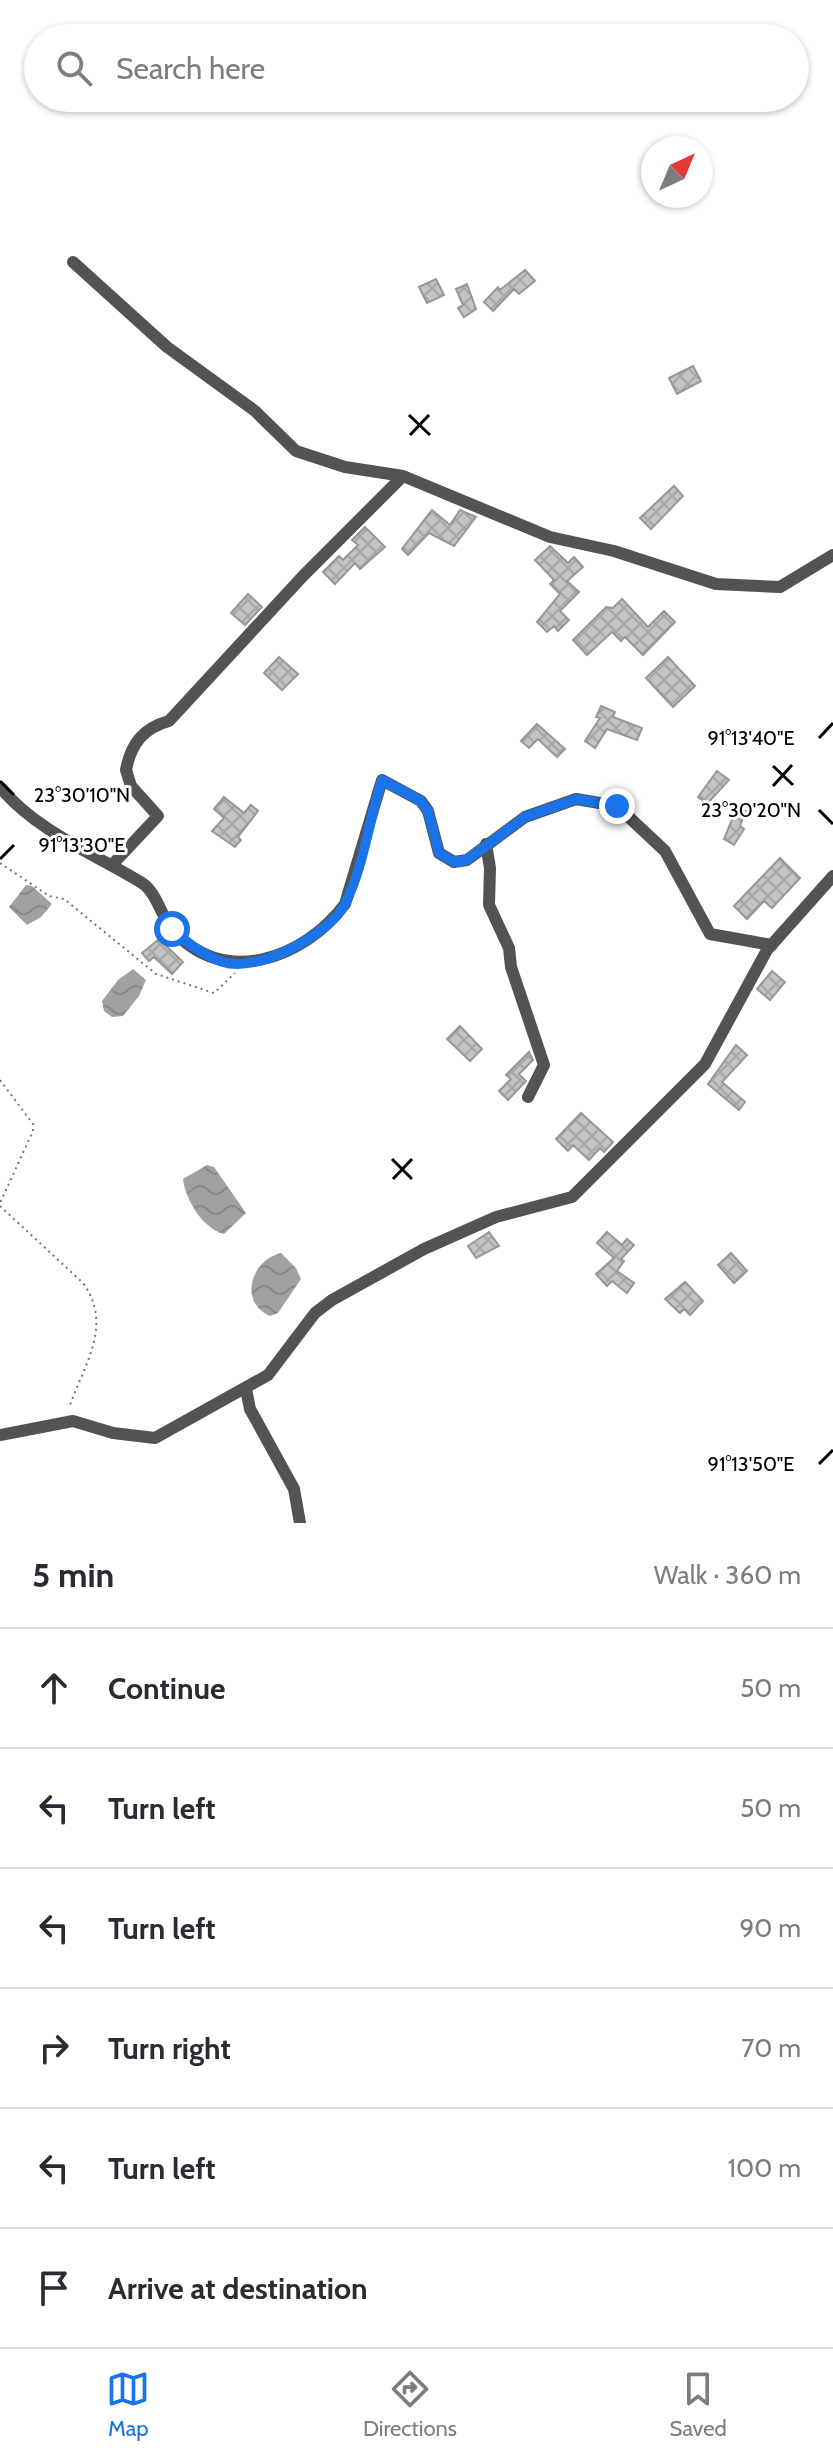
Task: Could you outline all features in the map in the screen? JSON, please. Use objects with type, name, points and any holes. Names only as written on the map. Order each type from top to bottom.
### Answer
[{"type":"street","points":[[73,262],[167,347],[255,411],[296,451],[345,467],[403,476],[550,537],[614,551],[716,584],[780,587],[833,555]]},
{"type":"street","points":[[112,865],[158,816],[131,786],[126,770],[138,739],[152,726],[169,721],[303,576],[403,476]]},
{"type":"street","points":[[0,787],[38,820],[147,886],[172,929],[190,945],[223,962],[245,964],[282,952],[322,932],[340,911],[349,891],[382,780],[421,801],[428,811],[439,853],[454,862],[467,860],[525,817],[576,799],[617,806],[665,851],[710,934],[772,945]]},
{"type":"street","points":[[486,844],[490,868],[489,905],[509,948],[511,967],[544,1065],[528,1097]]},
{"type":"street","points":[[0,1435],[73,1421],[113,1433],[155,1438],[246,1389],[280,1362],[315,1313],[332,1300],[424,1249],[496,1217],[572,1197],[705,1064],[772,945],[833,876]]},
{"type":"street","points":[[246,1389],[250,1409],[294,1489],[300,1523]]},
{"type":"path","points":[[0,863],[49,896],[64,899],[156,974],[214,993],[245,964]]},
{"type":"path","points":[[0,1080],[33,1124],[33,1131],[0,1205],[83,1283],[94,1298],[97,1329],[90,1363],[69,1407],[73,1421]]},
{"type":"water","points":[[26,885],[32,886],[52,904],[41,917],[27,925],[9,907]]},
{"type":"water","points":[[133,969],[146,980],[139,996],[123,1016],[112,1017],[104,1011],[102,1001],[118,980]]},
{"type":"water","points":[[207,1165],[214,1167],[246,1213],[224,1234],[202,1220],[184,1187],[183,1179]]},
{"type":"water","points":[[281,1253],[296,1268],[301,1279],[278,1313],[270,1316],[260,1310],[254,1301],[252,1282],[262,1264]]},
{"type":"building","points":[[525,270],[535,281],[519,294],[514,289],[493,311],[484,302],[498,287],[500,290]]},
{"type":"building","points":[[436,279],[444,295],[427,303],[419,287]]},
{"type":"building","points":[[467,284],[476,309],[464,317],[458,308],[463,305],[456,289]]},
{"type":"building","points":[[693,366],[701,381],[677,394],[669,378]]},
{"type":"building","points":[[674,486],[683,496],[651,529],[640,518]]},
{"type":"building","points":[[432,510],[450,525],[460,510],[476,517],[454,546],[429,533],[408,555],[402,549]]},
{"type":"building","points":[[365,527],[385,547],[360,569],[355,563],[335,584],[323,572],[339,556],[343,560],[358,545],[352,540]]},
{"type":"building","points":[[550,546],[568,563],[574,557],[583,567],[567,581],[579,592],[560,611],[569,620],[558,631],[554,626],[547,632],[537,622],[560,594],[550,584],[554,580],[535,560]]},
{"type":"building","points":[[248,594],[262,607],[245,625],[231,613]]},
{"type":"building","points":[[622,599],[648,627],[664,611],[675,622],[643,655],[625,637],[621,641],[612,632],[587,655],[573,640],[606,607],[613,608]]},
{"type":"building","points":[[279,657],[298,674],[282,690],[264,673]]},
{"type":"building","points":[[668,657],[695,686],[673,707],[646,678]]},
{"type":"building","points":[[601,706],[615,712],[613,717],[642,728],[637,740],[607,729],[595,748],[585,741],[600,718],[596,717]]},
{"type":"building","points":[[537,724],[565,749],[557,757],[538,739],[529,748],[521,741]]},
{"type":"building","points":[[717,771],[729,780],[707,804],[698,797]]},
{"type":"building","points":[[224,797],[244,813],[251,805],[258,811],[238,837],[241,840],[235,847],[212,831],[224,818],[214,809]]},
{"type":"building","points":[[737,807],[746,811],[740,826],[744,829],[734,845],[724,839]]},
{"type":"building","points":[[780,858],[800,878],[772,908],[764,901],[747,919],[734,906]]},
{"type":"building","points":[[159,939],[183,962],[172,974],[154,957],[149,961],[142,953]]},
{"type":"building","points":[[772,971],[785,982],[770,1000],[757,989]]},
{"type":"building","points":[[460,1026],[482,1049],[470,1061],[447,1039]]},
{"type":"building","points":[[736,1045],[747,1055],[722,1082],[745,1102],[739,1110],[708,1084]]},
{"type":"building","points":[[529,1052],[533,1060],[519,1074],[526,1081],[508,1100],[499,1091],[511,1079],[506,1075]]},
{"type":"building","points":[[581,1113],[613,1142],[604,1152],[600,1148],[589,1160],[573,1145],[568,1151],[556,1139]]},
{"type":"building","points":[[489,1232],[499,1246],[476,1258],[468,1246]]},
{"type":"building","points":[[607,1232],[622,1245],[627,1239],[634,1245],[621,1259],[624,1261],[617,1271],[634,1283],[627,1293],[612,1281],[607,1286],[596,1274],[614,1258],[597,1243]]},
{"type":"building","points":[[731,1253],[747,1271],[734,1283],[718,1265]]},
{"type":"building","points":[[685,1282],[703,1301],[690,1315],[684,1309],[680,1313],[665,1299]]},
{"type":"route","points":[[172,929],[190,945],[223,962],[245,964],[282,952],[322,932],[345,904],[382,780],[421,801],[428,811],[432,836],[439,853],[454,862],[467,860],[525,817],[576,799],[617,806]]}]
